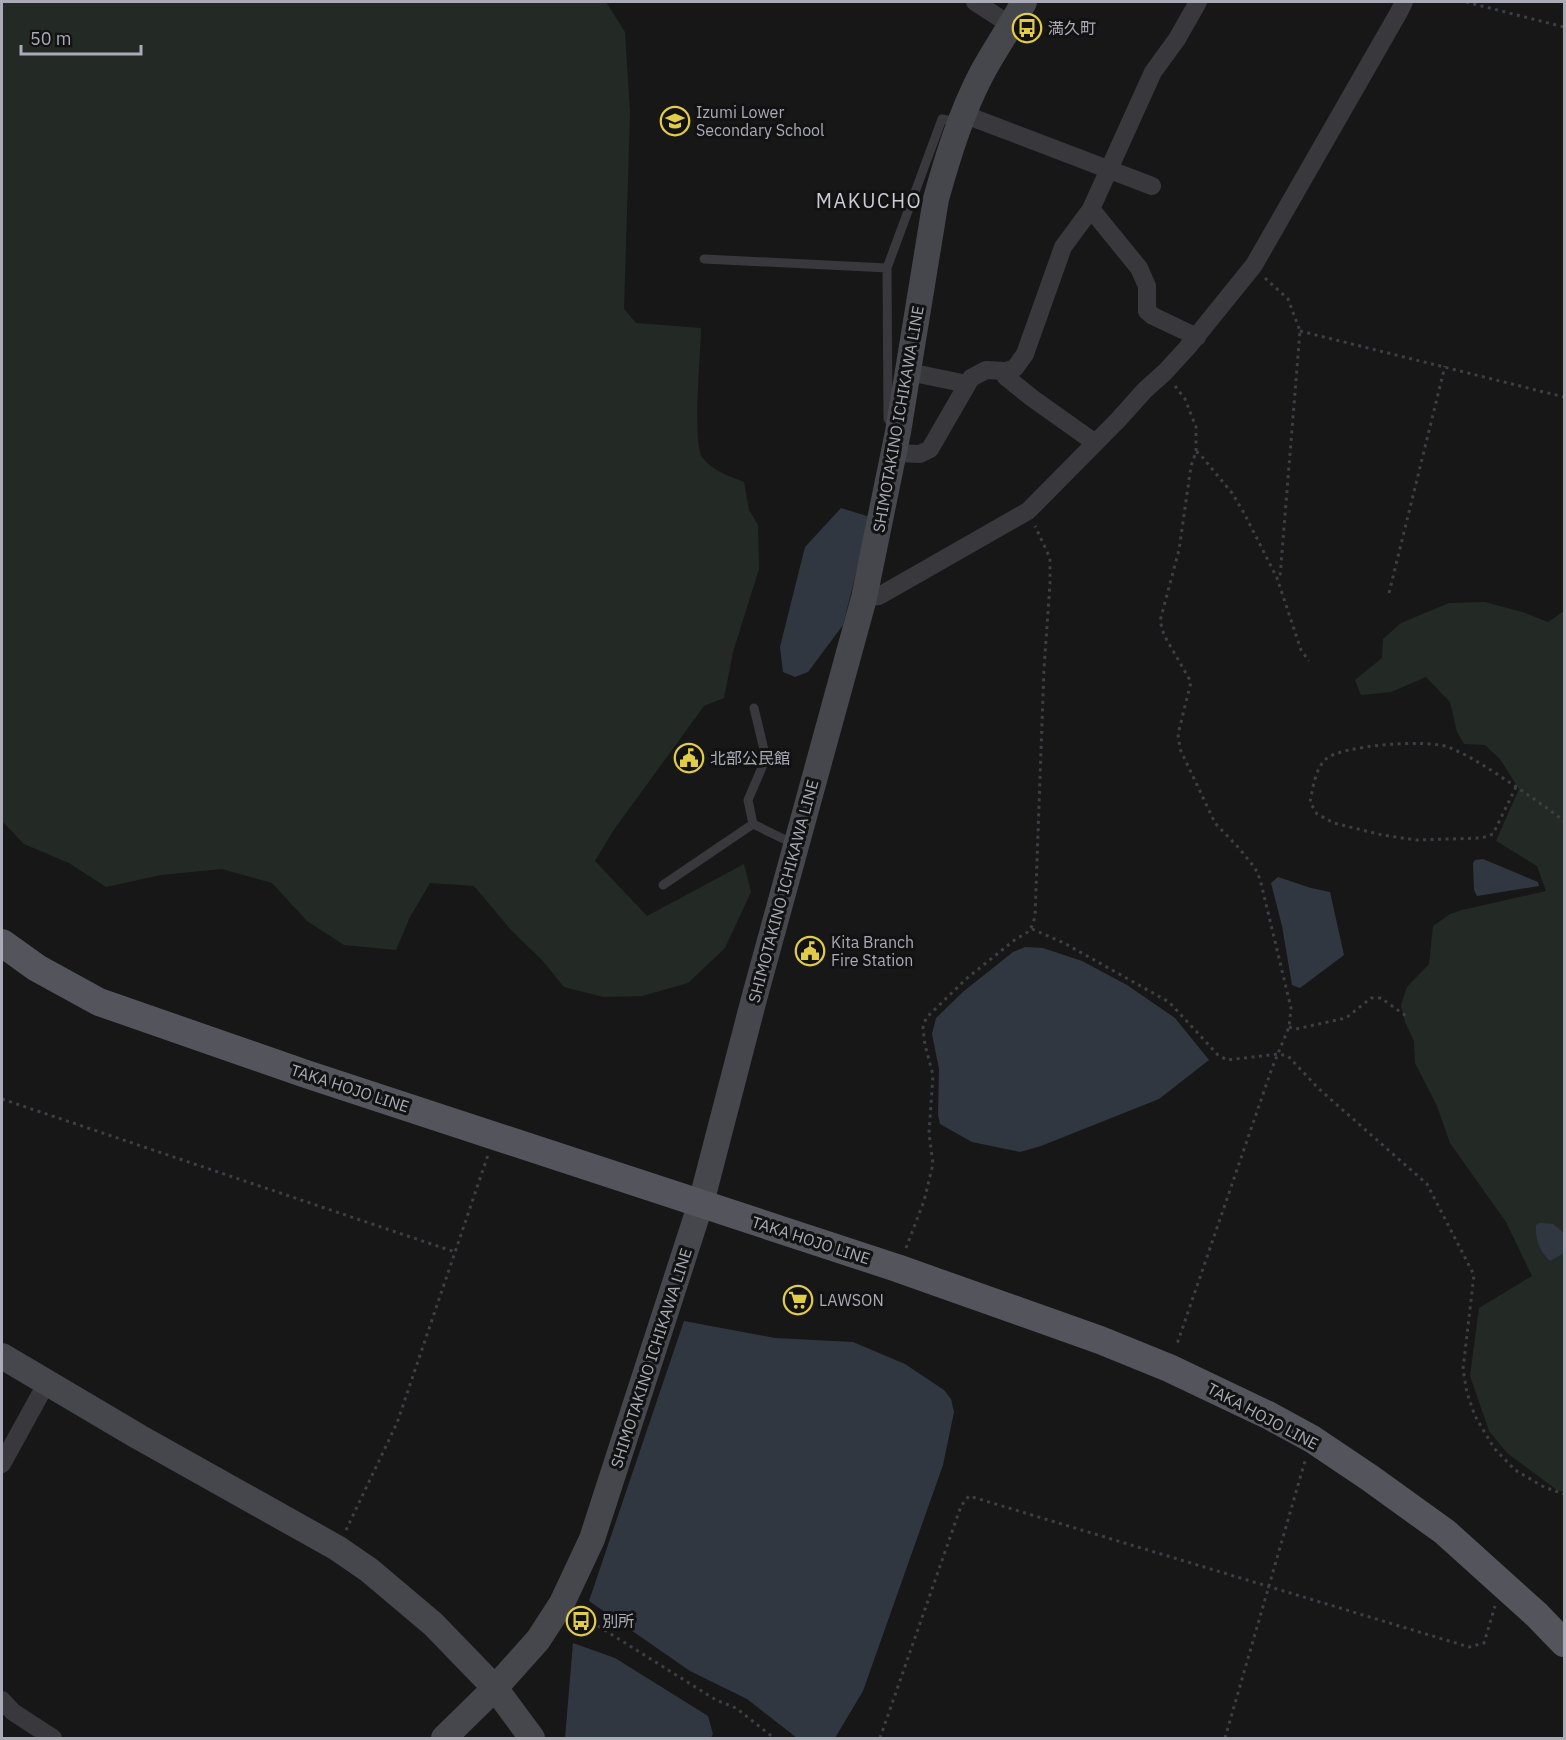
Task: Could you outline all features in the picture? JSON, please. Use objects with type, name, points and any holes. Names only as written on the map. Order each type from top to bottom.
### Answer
[{"type":"main road","name":"SHIMOTAKINO ICHIKAWA LINE","points":[[444,1738],[495,1688],[538,1640],[562,1603],[592,1539],[701,1203],[751,1010],[864,598],[896,443],[936,199],[945,164],[982,72],[1012,26],[1024,2]]},
{"type":"main road","name":"TAKA HOJO LINE","points":[[2,943],[37,968],[99,1002],[306,1074],[897,1268],[1100,1340],[1169,1368],[1268,1415],[1312,1439],[1370,1478],[1445,1532],[1564,1642]]},
{"type":"main road","points":[[2,1356],[46,1384],[337,1548],[396,1591],[426,1617],[495,1688],[532,1738]]},
{"type":"street","points":[[975,2],[1012,26]]},
{"type":"street","points":[[896,443],[920,454],[930,449],[971,378],[986,370],[1015,368],[1025,354],[1063,247],[1091,209],[1153,72],[1177,39],[1198,2]]},
{"type":"street","points":[[864,598],[879,596],[1028,511],[1197,337],[1254,265],[1404,2]]},
{"type":"street","points":[[962,118],[1152,186]]},
{"type":"street","points":[[1091,209],[1139,268],[1147,286],[1147,311],[1197,337]]},
{"type":"street","points":[[1006,370],[1006,377],[1094,442]]},
{"type":"street","points":[[909,372],[967,384]]},
{"type":"street","points":[[2,1464],[46,1384]]},
{"type":"street","points":[[2,1700],[13,1713],[53,1738]]},
{"type":"lane","points":[[896,443],[888,419],[887,268],[942,119],[962,118]]},
{"type":"lane","points":[[704,259],[887,268]]},
{"type":"lane","points":[[753,824],[748,800],[766,758],[754,708]]},
{"type":"lane","points":[[753,824],[796,845]]},
{"type":"lane","points":[[663,885],[753,824]]},
{"type":"path","points":[[1466,2],[1564,27]]},
{"type":"path","points":[[1254,265],[1288,299],[1300,331],[1280,577],[1276,579]]},
{"type":"path","points":[[1300,331],[1564,397]]},
{"type":"path","points":[[1389,593],[1445,366]]},
{"type":"path","points":[[1165,372],[1185,399],[1196,428],[1196,452],[1191,466],[1179,550],[1160,621],[1164,635],[1191,682],[1178,742],[1215,823],[1238,846],[1255,868],[1260,879],[1291,1008],[1289,1027],[1169,1368]]},
{"type":"path","points":[[1196,452],[1232,493],[1276,579],[1301,650],[1309,661]]},
{"type":"path","points":[[897,1268],[924,1201],[933,1164],[929,1133],[933,1075],[925,1045],[923,1028],[926,1018],[966,979],[1032,929],[1035,916],[1050,558],[1028,511]]},
{"type":"path","points":[[1516,787],[1493,834],[1482,838],[1416,840],[1382,835],[1334,823],[1317,814],[1310,802],[1319,767],[1327,758],[1346,751],[1389,744],[1417,743],[1444,745],[1466,755],[1516,787],[1564,820]]},
{"type":"path","points":[[1032,929],[1064,943],[1169,1002],[1218,1055],[1227,1060],[1278,1054],[1288,1056],[1319,1089],[1427,1184],[1474,1275],[1463,1369],[1467,1393],[1475,1416],[1494,1448],[1515,1470],[1544,1487],[1564,1494]]},
{"type":"path","points":[[1289,1027],[1296,1029],[1346,1018],[1371,999],[1381,998],[1406,1016]]},
{"type":"path","points":[[2,1100],[455,1252]]},
{"type":"path","points":[[337,1548],[397,1423],[495,1135]]},
{"type":"path","points":[[1225,1738],[1312,1439]]},
{"type":"path","points":[[880,1738],[961,1506],[969,1496],[1469,1647],[1484,1643],[1493,1609],[1506,1586]]},
{"type":"path","points":[[562,1603],[706,1694],[736,1708],[774,1738]]},
{"type":"shaded area","points":[[2,2],[606,2],[625,32],[630,113],[624,309],[636,323],[701,328],[697,416],[699,448],[702,457],[711,466],[721,473],[744,482],[749,510],[758,525],[759,569],[733,652],[724,698],[704,706],[613,831],[595,861],[647,916],[744,864],[751,892],[725,948],[688,983],[642,996],[603,997],[564,987],[474,886],[430,883],[410,917],[396,950],[344,945],[307,921],[272,883],[222,869],[161,875],[106,887],[69,863],[24,844],[2,821]]},
{"type":"shaded area","points":[[841,508],[870,517],[843,625],[808,672],[795,677],[783,672],[780,647],[805,547]]},
{"type":"shaded area","points":[[1485,602],[1548,622],[1564,611],[1564,1492],[1557,1490],[1507,1453],[1489,1431],[1470,1376],[1479,1308],[1532,1276],[1506,1222],[1450,1143],[1437,1106],[1415,1063],[1414,1041],[1405,1022],[1401,1005],[1407,987],[1429,964],[1433,926],[1450,914],[1462,910],[1546,891],[1537,866],[1496,841],[1519,789],[1500,759],[1485,745],[1464,744],[1457,732],[1450,702],[1426,677],[1391,692],[1361,695],[1355,680],[1382,658],[1383,639],[1401,623],[1449,603]]},
{"type":"shaded area","points":[[1483,859],[1538,882],[1539,886],[1477,896],[1474,890],[1473,863],[1475,860]]},
{"type":"shaded area","points":[[1278,877],[1330,892],[1344,955],[1300,988],[1292,985],[1282,926],[1271,883]]},
{"type":"shaded area","points":[[1025,947],[1043,948],[1082,961],[1127,985],[1175,1018],[1209,1060],[1159,1099],[1041,1146],[1020,1152],[972,1142],[940,1124],[938,1115],[939,1069],[932,1034],[936,1018],[964,991],[1013,952]]},
{"type":"shaded area","points":[[1553,1224],[1564,1233],[1564,1253],[1550,1261],[1537,1240],[1536,1225]]},
{"type":"shaded area","points":[[684,1321],[775,1338],[853,1342],[905,1364],[944,1390],[951,1399],[954,1412],[943,1465],[863,1691],[835,1738],[797,1738],[747,1699],[690,1671],[589,1601]]},
{"type":"shaded area","points":[[573,1643],[615,1658],[708,1716],[713,1734],[711,1738],[565,1738]]},
{"type":"place","name":"満久町","points":[[1027,28]]},
{"type":"place","name":"Izumi Lower Secondary School","points":[[675,121]]},
{"type":"place","name":"北部公民館","points":[[689,758]]},
{"type":"place","name":"Kita Branch Fire Station","points":[[810,951]]},
{"type":"place","name":"LAWSON","points":[[798,1300]]},
{"type":"place","name":"別所","points":[[581,1621]]},
{"type":"district","name":"MAKUCHO","points":[[869,201]]}]
